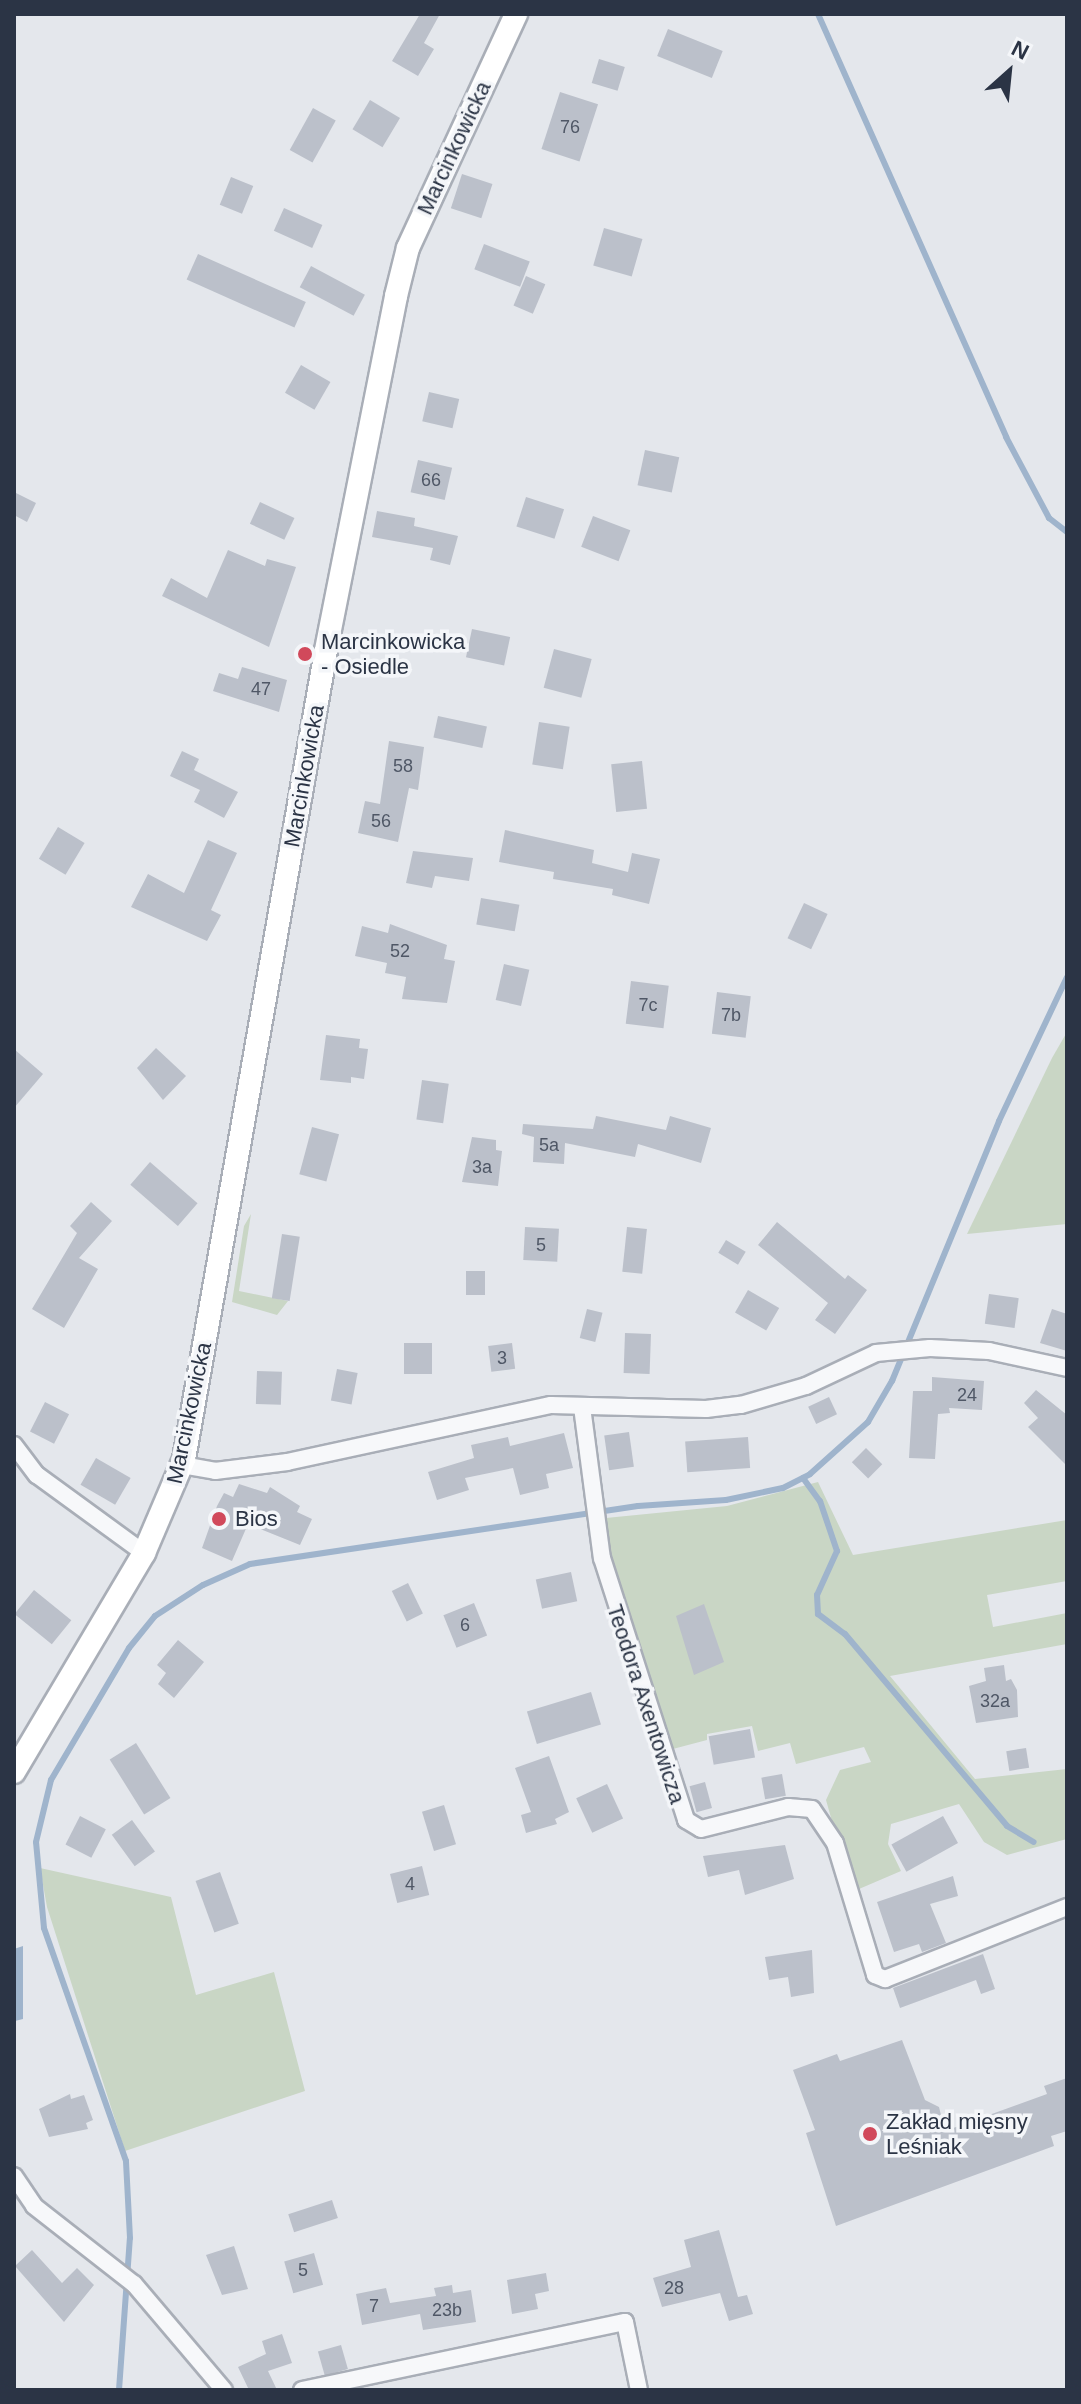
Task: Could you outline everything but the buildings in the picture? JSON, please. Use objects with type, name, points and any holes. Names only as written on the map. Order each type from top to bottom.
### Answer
[{"type":"street","name":"Marcinkowicka","points":[[14,1772],[144,1553],[182,1465],[326,650],[396,296],[408,248],[516,14]]},
{"type":"street","points":[[182,1465],[240,1469],[551,1405],[706,1409],[741,1405],[806,1386],[876,1353],[923,1348],[989,1351],[1067,1368]]},
{"type":"street","name":"Teodora Axentowicza","points":[[582,1407],[598,1529],[618,1621],[682,1816],[701,1829],[788,1807],[812,1809],[835,1843],[875,1975],[885,1979],[1067,1907]]},
{"type":"street","points":[[14,1445],[37,1475],[144,1553]]},
{"type":"street","points":[[14,2176],[34,2206],[128,2280],[224,2390]]},
{"type":"street","points":[[302,2390],[625,2322],[639,2390]]},
{"type":"green space","points":[[1067,1032],[1067,1224],[967,1234],[1052,1058]]},
{"type":"green space","points":[[251,1214],[239,1291],[288,1301],[277,1315],[232,1302],[244,1226]]},
{"type":"green space","points":[[818,1482],[853,1555],[1067,1520],[1067,1581],[987,1595],[993,1627],[1067,1613],[1067,1644],[890,1676],[975,1779],[1067,1769],[1067,1839],[1007,1855],[984,1842],[959,1804],[891,1824],[888,1844],[901,1871],[852,1892],[826,1800],[840,1770],[871,1762],[864,1747],[796,1764],[790,1743],[758,1751],[752,1726],[707,1734],[707,1740],[669,1750],[609,1554],[606,1518],[727,1506]]},
{"type":"green space","points":[[40,1868],[171,1897],[196,1995],[274,1972],[305,2091],[125,2151],[47,1907]]},
{"type":"water","points":[[23,1946],[23,2019],[15,2021],[14,1949]]},
{"type":"waterway","points":[[818,14],[1006,437],[1049,518],[1067,532]]},
{"type":"waterway","points":[[119,2390],[130,2238],[126,2161],[44,1928],[36,1842],[51,1780],[129,1648],[155,1616],[203,1585],[250,1564],[638,1506],[726,1500],[783,1488],[810,1474],[868,1422],[892,1381],[999,1121],[1067,977]]},
{"type":"waterway","points":[[803,1478],[820,1501],[837,1551],[817,1595],[818,1614],[845,1634],[1007,1826],[1034,1842]]},
{"type":"place","name":"Marcinkowicka - Osiedle","points":[[305,654]]},
{"type":"place","name":"Bios","points":[[219,1519]]},
{"type":"place","name":"Zakład mięsny Leśniak","points":[[870,2134]]}]
